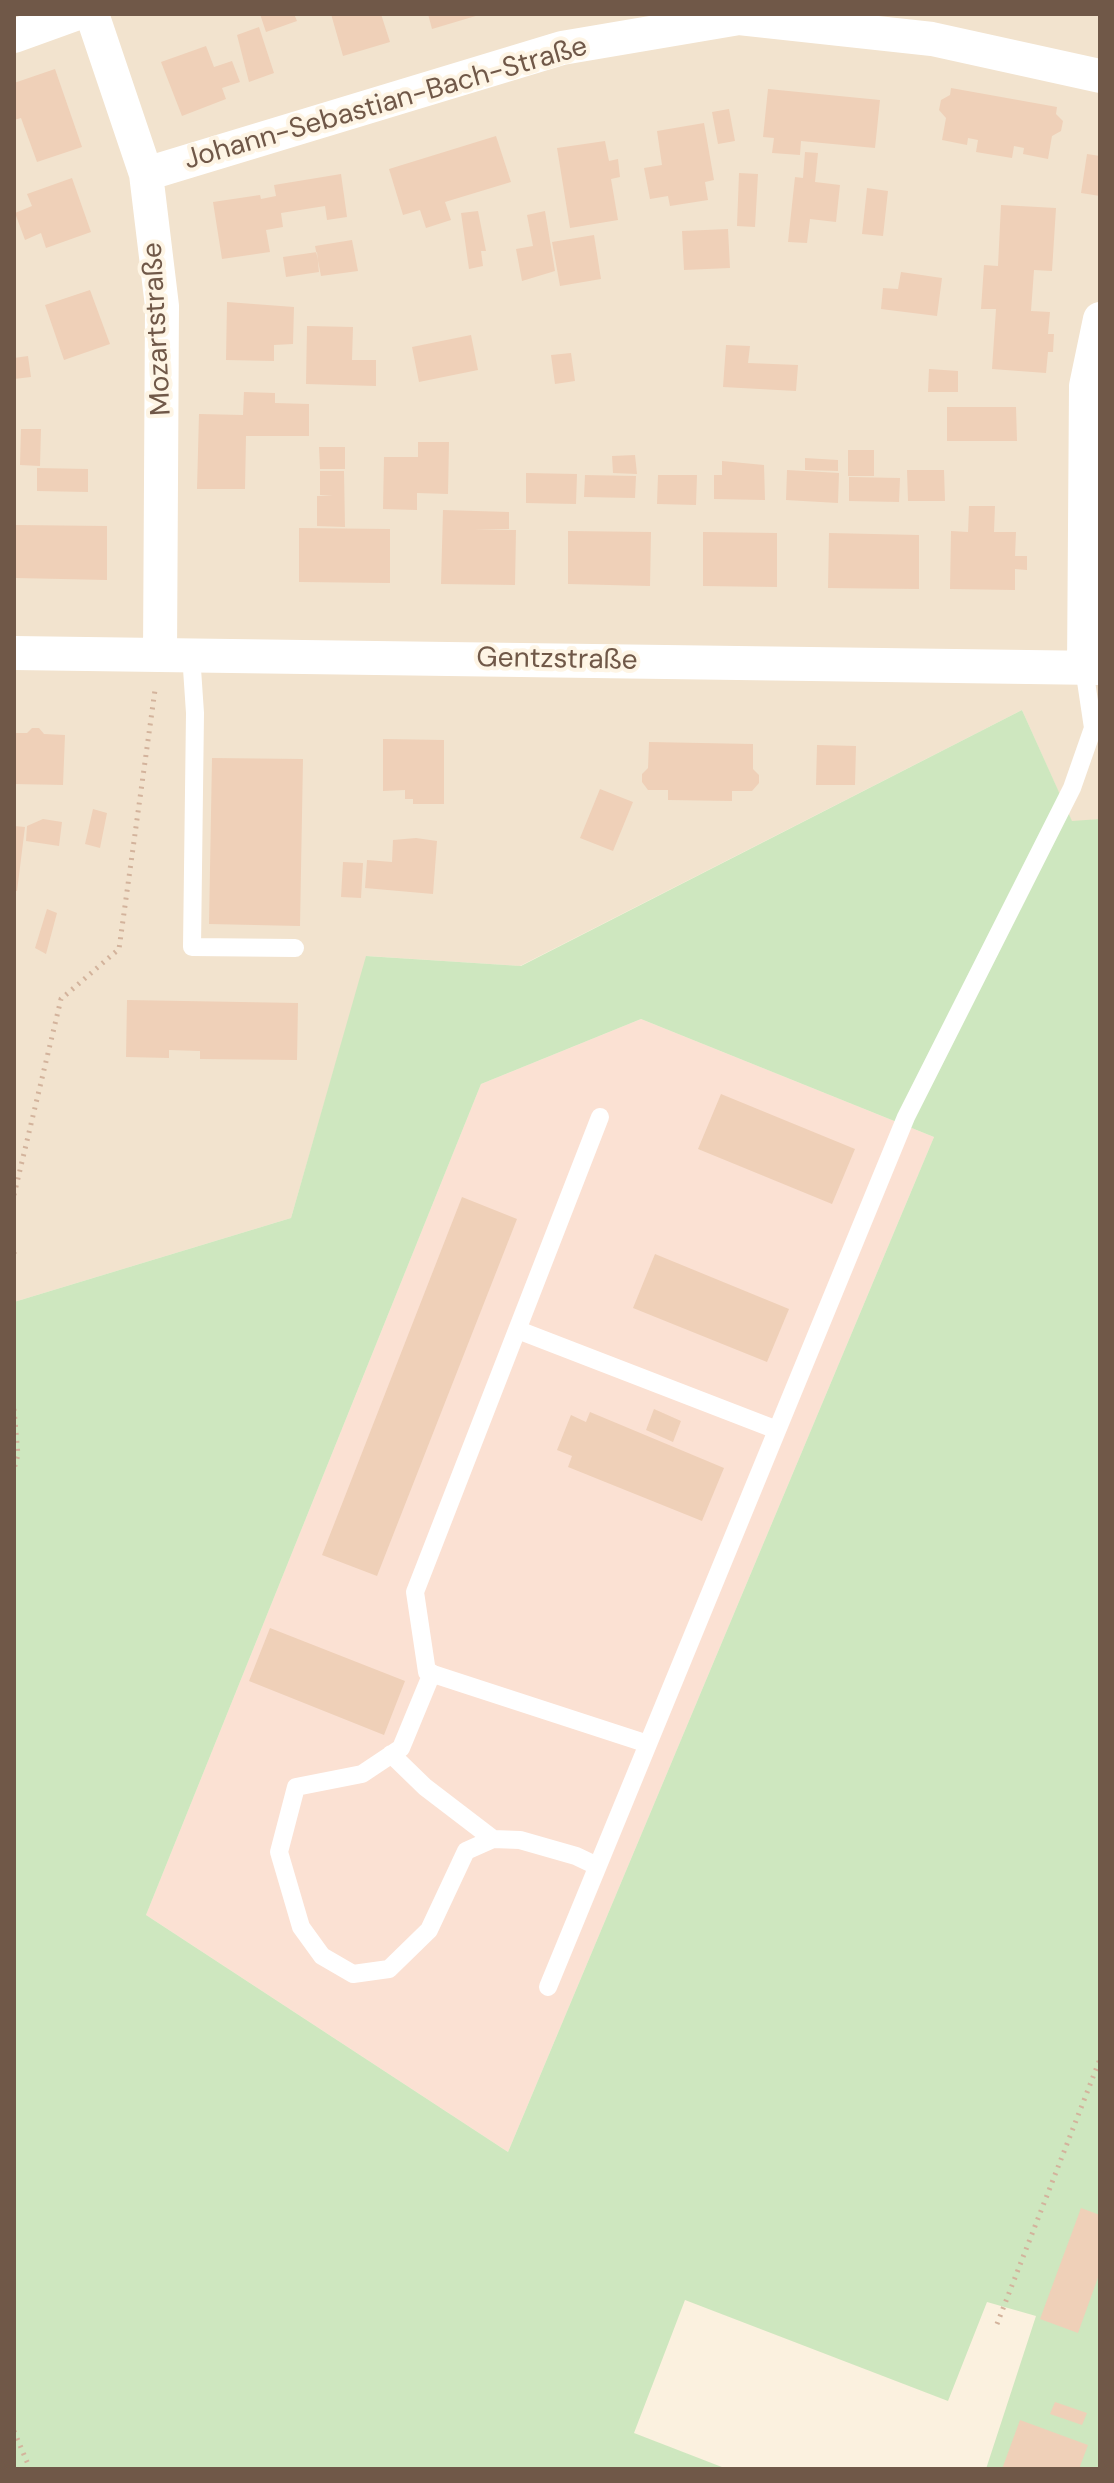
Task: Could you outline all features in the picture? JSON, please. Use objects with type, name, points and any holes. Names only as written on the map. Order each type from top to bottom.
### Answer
[{"type":"street","points":[[14,36],[75,14]]},
{"type":"street","name":"Mozartstraße","points":[[92,14],[146,174],[162,306],[176,654]]},
{"type":"street","name":"Johann-Sebastian-Bach-Straße","points":[[146,174],[562,48],[739,18],[932,39],[1100,76]]},
{"type":"street","points":[[1092,668],[1086,386],[1100,319]]},
{"type":"street","name":"Gentzstraße","points":[[14,653],[1092,668]]},
{"type":"lane","points":[[176,654],[195,713],[192,947],[295,948]]},
{"type":"lane","points":[[548,1987],[906,1117],[1072,788],[1093,728],[1092,668]]},
{"type":"lane","points":[[600,1117],[415,1592],[427,1672],[648,1744]]},
{"type":"lane","points":[[518,1330],[777,1430]]},
{"type":"lane","points":[[432,1673],[401,1748],[362,1774],[296,1787],[279,1852],[301,1927],[322,1956],[353,1974],[389,1969],[429,1930],[466,1851],[493,1839],[520,1840],[576,1856],[597,1866]]},
{"type":"lane","points":[[391,1754],[425,1787],[493,1839]]},
{"type":"path","points":[[14,1195],[61,999],[119,949],[176,654]]},
{"type":"path","points":[[14,1409],[18,1455],[14,1469]]},
{"type":"path","points":[[997,2324],[1100,2059]]},
{"type":"path","points":[[14,2431],[30,2469]]},
{"type":"shaded area","points":[[14,14],[1100,14],[1100,819],[1072,822],[1022,710],[520,966],[367,956],[291,1218],[14,1302]]},
{"type":"shaded area","points":[[641,1019],[934,1137],[508,2152],[146,1915],[481,1084]]},
{"type":"green space","points":[[1022,710],[1072,821],[1100,819],[1100,2469],[986,2469],[1036,2316],[987,2302],[948,2401],[685,2300],[634,2433],[727,2469],[14,2469],[14,1302],[291,1218],[366,956],[521,966]],"holes":[[[641,1019],[934,1137],[508,2152],[146,1915],[481,1084]]]},
{"type":"building","points":[[260,14],[294,14],[297,21],[266,32]]},
{"type":"building","points":[[331,14],[381,14],[390,42],[343,56]]},
{"type":"building","points":[[428,14],[479,14],[479,15],[432,29]]},
{"type":"building","points":[[259,27],[274,73],[249,82],[237,35]]},
{"type":"building","points":[[206,46],[214,67],[232,61],[240,82],[222,88],[226,99],[182,116],[161,62]]},
{"type":"building","points":[[55,69],[82,147],[37,162],[21,118],[14,120],[14,83]]},
{"type":"building","points":[[951,88],[1057,107],[1056,114],[1063,121],[1061,131],[1052,136],[1048,159],[1023,154],[1024,148],[1014,146],[1012,158],[976,152],[978,140],[968,138],[967,145],[942,140],[946,118],[939,110],[941,100],[950,95]]},
{"type":"building","points":[[768,89],[880,100],[875,148],[801,141],[800,155],[772,153],[774,138],[763,137]]},
{"type":"building","points":[[729,109],[735,141],[718,144],[712,112]]},
{"type":"building","points":[[704,123],[714,180],[705,182],[708,200],[670,206],[668,196],[650,199],[644,168],[662,165],[657,131]]},
{"type":"building","points":[[496,136],[511,182],[445,202],[451,220],[426,228],[420,210],[403,215],[389,169]]},
{"type":"building","points":[[605,141],[609,161],[618,159],[620,177],[611,179],[618,220],[570,228],[557,148]]},
{"type":"building","points":[[805,152],[818,153],[815,182],[840,185],[836,222],[810,219],[807,243],[788,242],[795,177],[803,178]]},
{"type":"building","points":[[1087,154],[1100,156],[1100,196],[1081,193]]},
{"type":"building","points":[[739,173],[758,174],[755,227],[737,226]]},
{"type":"building","points":[[341,174],[347,217],[327,220],[325,206],[281,213],[283,227],[266,230],[270,252],[222,259],[213,202],[260,195],[261,199],[276,196],[274,185]]},
{"type":"building","points":[[72,178],[91,232],[46,248],[41,233],[25,240],[15,213],[32,206],[27,194]]},
{"type":"building","points":[[867,188],[888,191],[883,236],[862,234]]},
{"type":"building","points":[[1001,205],[1056,208],[1052,271],[1034,270],[1031,311],[1050,312],[1048,334],[1054,334],[1053,352],[1048,352],[1046,373],[992,369],[996,309],[981,309],[984,265],[998,266]]},
{"type":"building","points":[[478,211],[486,251],[481,251],[483,266],[469,269],[461,213]]},
{"type":"building","points":[[545,211],[555,271],[522,281],[516,249],[533,246],[527,215]]},
{"type":"building","points":[[728,229],[730,268],[684,270],[682,231]]},
{"type":"building","points":[[594,235],[601,279],[560,286],[552,242]]},
{"type":"building","points":[[352,240],[358,271],[321,276],[315,246]]},
{"type":"building","points":[[317,252],[319,272],[286,277],[283,257]]},
{"type":"building","points":[[901,272],[942,278],[937,316],[881,309],[883,288],[898,289]]},
{"type":"building","points":[[90,290],[110,344],[64,360],[45,305]]},
{"type":"building","points":[[227,302],[294,307],[293,344],[274,345],[274,361],[226,360]]},
{"type":"building","points":[[307,326],[353,327],[352,360],[376,360],[376,386],[306,384]]},
{"type":"building","points":[[471,335],[478,370],[419,382],[412,347]]},
{"type":"building","points":[[726,345],[750,346],[748,363],[798,365],[796,391],[723,387]]},
{"type":"building","points":[[571,353],[575,381],[555,384],[551,355]]},
{"type":"building","points":[[28,356],[31,377],[14,379],[14,358]]},
{"type":"building","points":[[929,369],[958,371],[958,392],[928,392]]},
{"type":"building","points":[[244,392],[275,393],[275,403],[309,404],[309,436],[246,436],[245,489],[197,489],[199,414],[243,415]]},
{"type":"building","points":[[947,407],[1016,407],[1017,441],[947,441]]},
{"type":"building","points":[[21,429],[41,429],[40,466],[20,465]]},
{"type":"building","points":[[418,442],[449,442],[448,494],[417,493],[417,510],[383,509],[384,457],[418,457]]},
{"type":"building","points":[[319,447],[345,447],[345,469],[320,469]]},
{"type":"building","points":[[848,450],[874,450],[874,476],[848,476]]},
{"type":"building","points":[[635,455],[637,474],[613,473],[612,456]]},
{"type":"building","points":[[805,458],[838,460],[838,471],[805,470]]},
{"type":"building","points":[[722,461],[764,465],[765,500],[714,499],[714,475],[722,475]]},
{"type":"building","points":[[37,468],[88,469],[88,492],[37,491]]},
{"type":"building","points":[[787,470],[839,473],[838,503],[786,500]]},
{"type":"building","points":[[907,470],[944,470],[945,501],[908,501]]},
{"type":"building","points":[[320,471],[344,471],[345,527],[317,526],[317,496],[333,496],[320,495]]},
{"type":"building","points":[[526,473],[577,474],[576,504],[526,503]]},
{"type":"building","points":[[585,475],[636,476],[635,498],[584,497]]},
{"type":"building","points":[[658,475],[697,475],[696,505],[657,504]]},
{"type":"building","points":[[849,477],[900,478],[899,502],[849,501]]},
{"type":"building","points":[[969,506],[995,506],[994,532],[1016,532],[1015,556],[1027,556],[1027,570],[1015,569],[1015,590],[950,589],[951,531],[968,532]]},
{"type":"building","points":[[443,510],[509,512],[509,529],[474,530],[516,530],[515,585],[441,584]]},
{"type":"building","points":[[16,525],[107,526],[107,580],[16,578]]},
{"type":"building","points":[[299,528],[390,529],[390,583],[299,582]]},
{"type":"building","points":[[568,531],[651,532],[650,586],[568,584]]},
{"type":"building","points":[[703,532],[777,533],[777,587],[703,586]]},
{"type":"building","points":[[829,533],[919,535],[919,589],[828,588]]},
{"type":"building","points":[[32,728],[39,728],[44,734],[65,735],[63,785],[14,784],[14,733],[27,733]]},
{"type":"building","points":[[383,739],[444,740],[444,804],[413,804],[413,799],[405,799],[405,790],[383,791]]},
{"type":"building","points":[[649,742],[753,744],[753,769],[759,775],[759,783],[752,791],[732,791],[732,801],[668,800],[668,790],[648,790],[642,782],[642,774],[648,768]]},
{"type":"building","points":[[817,745],[856,746],[855,785],[816,785]]},
{"type":"building","points":[[212,758],[303,759],[300,926],[209,924]]},
{"type":"building","points":[[600,789],[633,802],[613,851],[580,838]]},
{"type":"building","points":[[93,809],[107,813],[100,848],[85,844]]},
{"type":"building","points":[[43,819],[62,822],[59,846],[26,841],[27,826]]},
{"type":"building","points":[[14,826],[25,827],[17,891],[14,891]]},
{"type":"building","points":[[416,838],[437,841],[433,894],[365,888],[367,860],[392,862],[393,840]]},
{"type":"building","points":[[343,862],[363,863],[361,898],[341,897]]},
{"type":"building","points":[[47,909],[57,913],[46,954],[35,948]]},
{"type":"building","points":[[127,1000],[298,1003],[297,1060],[200,1059],[200,1051],[169,1050],[169,1058],[126,1057]]},
{"type":"building","points":[[721,1094],[855,1149],[832,1204],[698,1149]]},
{"type":"building","points":[[462,1197],[517,1219],[377,1576],[322,1555]]},
{"type":"building","points":[[655,1254],[789,1309],[767,1362],[633,1308]]},
{"type":"building","points":[[654,1409],[681,1421],[673,1442],[646,1430]]},
{"type":"building","points":[[590,1412],[724,1468],[702,1521],[568,1467],[572,1456],[557,1450],[571,1415],[586,1422]]},
{"type":"building","points":[[270,1628],[405,1681],[384,1735],[249,1681]]},
{"type":"building","points":[[1081,2208],[1100,2215],[1100,2272],[1078,2333],[1040,2319]]},
{"type":"building","points":[[1055,2402],[1087,2413],[1082,2425],[1050,2414]]},
{"type":"building","points":[[1020,2420],[1088,2445],[1079,2469],[1002,2469]]}]
